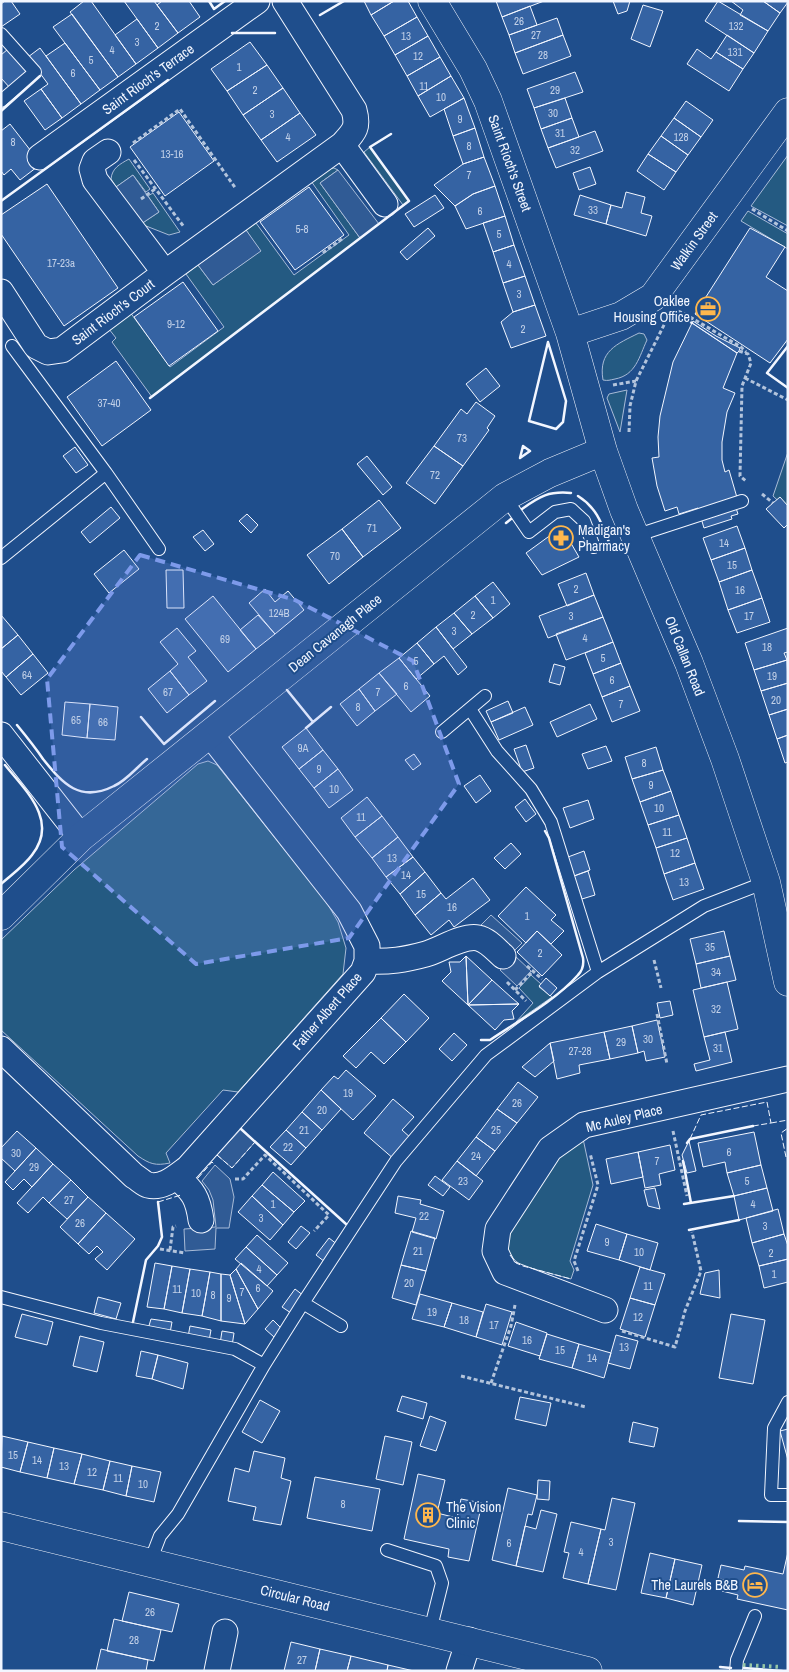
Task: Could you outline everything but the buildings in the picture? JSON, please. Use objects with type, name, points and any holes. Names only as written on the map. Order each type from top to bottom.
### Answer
[{"type":"street","name":"Saint Rioch's Terrace","points":[[40,157],[257,1]]},
{"type":"street","name":"Saint Rioch's Court","points":[[1,292],[36,346],[48,352],[62,350],[198,248],[342,145],[355,132],[357,120],[354,110],[285,1]]},
{"type":"street","name":"Saint Rioch's Street","points":[[432,1],[473,70],[488,101],[570,333]]},
{"type":"street","name":"Walkin Street","points":[[570,333],[621,316],[653,297],[788,112]]},
{"type":"street","points":[[342,145],[385,204]]},
{"type":"street","name":"Saint Rioch's Court","points":[[117,150],[95,161],[92,169],[94,180],[165,273]]},
{"type":"street","name":"Old Callan Road","points":[[570,333],[614,446],[624,510],[691,668],[725,759],[766,882],[788,982]]},
{"type":"street","name":"Dean Cavanagh Place","points":[[1,916],[81,837],[505,497],[550,473],[614,446]]},
{"type":"street","name":"Father Albert Place","points":[[1,1049],[134,1176],[148,1185],[164,1184],[188,1168],[363,972],[367,961],[367,946],[349,912],[210,734]]},
{"type":"street","points":[[1,735],[81,837]]},
{"type":"street","points":[[367,961],[390,962],[427,954],[465,939],[476,937],[485,940],[503,967]]},
{"type":"street","name":"Mc Auley Place","points":[[595,1307],[505,1272],[487,1259],[498,1229],[550,1149],[584,1125],[788,1079]]},
{"type":"street","points":[[177,1177],[192,1191],[199,1205],[201,1220]]},
{"type":"street","name":"Circular Road","points":[[1,1526],[588,1671]]},
{"type":"street","points":[[217,1671],[225,1632]]},
{"type":"street","points":[[459,1671],[468,1640]]},
{"type":"lane","points":[[1,34],[35,72],[1,101]]},
{"type":"lane","points":[[12,346],[106,473],[159,549]]},
{"type":"lane","points":[[1,558],[106,473]]},
{"type":"lane","points":[[505,497],[529,532],[555,512],[571,509],[584,522],[594,547]]},
{"type":"lane","points":[[636,538],[647,532],[742,501]]},
{"type":"lane","points":[[442,732],[486,696]]},
{"type":"lane","points":[[470,709],[497,751],[531,789],[551,822],[598,972]]},
{"type":"lane","points":[[150,1562],[160,1536],[178,1514],[303,1302],[396,1162],[486,1055],[598,972],[704,906],[766,882]]},
{"type":"lane","points":[[1,1297],[101,1323],[235,1349],[264,1366]]},
{"type":"lane","points":[[303,1302],[341,1326]]},
{"type":"lane","points":[[788,1402],[774,1428],[771,1495],[788,1495]]},
{"type":"lane","points":[[387,1550],[436,1566],[442,1583],[430,1631]]},
{"type":"lane","points":[[736,1671],[737,1660],[755,1616]]},
{"type":"path","points":[[198,248],[155,189],[117,150],[180,109],[251,210]]},
{"type":"path","points":[[147,194],[155,189]]},
{"type":"path","points":[[745,206],[788,231]]},
{"type":"path","points":[[323,251],[342,239]]},
{"type":"path","points":[[673,306],[740,346],[748,354],[752,363],[742,386],[740,476],[753,487]]},
{"type":"path","points":[[614,446],[629,432],[630,406],[636,381],[669,314]]},
{"type":"path","points":[[689,316],[693,322]]},
{"type":"path","points":[[738,351],[748,354]]},
{"type":"path","points":[[745,378],[788,400]]},
{"type":"path","points":[[609,386],[636,381]]},
{"type":"path","points":[[760,492],[773,503]]},
{"type":"path","points":[[649,940],[661,988]]},
{"type":"path","points":[[503,967],[515,990],[528,1002],[523,1007]]},
{"type":"path","points":[[515,990],[533,971]]},
{"type":"path","points":[[657,1014],[667,1064]]},
{"type":"path","points":[[584,1125],[598,1185],[574,1261],[595,1307]]},
{"type":"path","points":[[672,1126],[687,1196]]},
{"type":"path","points":[[235,1179],[243,1179],[265,1155],[329,1215],[314,1231]]},
{"type":"path","points":[[170,1250],[172,1227]]},
{"type":"path","points":[[620,1330],[676,1347],[685,1311],[701,1271],[692,1232]]},
{"type":"path","points":[[160,1249],[185,1253]]},
{"type":"path","points":[[491,1383],[511,1326]]},
{"type":"path","points":[[461,1376],[586,1407]]},
{"type":"highlighted area","points":[[140,555],[295,600],[413,661],[459,784],[349,938],[196,964],[62,847],[47,679]]},
{"type":"shaded area","points":[[370,147],[409,201],[403,205],[364,152]]},
{"type":"shaded area","points":[[788,155],[788,226],[751,206]]},
{"type":"shaded area","points":[[129,159],[150,189],[146,192],[133,175],[116,187],[111,179],[115,169]]},
{"type":"shaded area","points":[[334,168],[338,170],[320,183],[360,238],[152,397],[112,342],[116,338],[105,324],[127,308],[170,367],[224,327],[186,274],[198,265],[213,285],[260,251],[246,230],[256,223],[294,275],[349,235],[311,181],[327,169]]},
{"type":"shaded area","points":[[338,170],[379,224],[360,238],[320,183]]},
{"type":"shaded area","points":[[133,175],[159,212],[141,224],[116,187]]},
{"type":"shaded area","points":[[153,193],[180,232],[169,235],[141,224],[159,212],[148,196]]},
{"type":"shaded area","points":[[748,211],[788,234],[788,249],[741,221]]},
{"type":"shaded area","points":[[246,230],[261,251],[213,285],[198,265]]},
{"type":"shaded area","points":[[639,333],[644,334],[647,340],[636,364],[628,374],[622,377],[603,380],[602,370],[606,355],[623,341]]},
{"type":"shaded area","points":[[627,390],[620,432],[607,398],[609,394]]},
{"type":"shaded area","points":[[788,452],[788,510],[773,496]]},
{"type":"shaded area","points":[[208,761],[217,765],[327,903],[338,922],[346,948],[343,974],[238,1092],[223,1090],[166,1153],[170,1163],[156,1164],[149,1163],[138,1156],[1,1030],[1,940],[74,870],[198,764]]},
{"type":"shaded area","points":[[491,915],[522,943],[512,953],[481,925]]},
{"type":"shaded area","points":[[514,955],[531,971],[517,986],[500,970]]},
{"type":"shaded area","points":[[531,975],[541,984],[539,987],[552,997],[516,1022],[533,1003],[519,988]]},
{"type":"shaded area","points":[[241,1129],[255,1142],[232,1168],[217,1155]]},
{"type":"shaded area","points":[[582,1134],[593,1185],[570,1261],[574,1270],[571,1279],[523,1266],[511,1255],[506,1239],[565,1149]]},
{"type":"shaded area","points":[[215,1165],[230,1179],[234,1197],[229,1228],[216,1228],[215,1249],[185,1251],[184,1229],[216,1227],[213,1200],[209,1190],[202,1181]]},
{"type":"hedge","points":[[743,1665],[781,1667]]},
{"type":"fence","points":[[690,1139],[701,1115],[767,1102],[771,1123],[753,1126]]},
{"type":"fence","points":[[771,1123],[788,1120]]},
{"type":"fence","points":[[786,1157],[781,1133],[788,1128]]},
{"type":"fence","points":[[217,1155],[232,1168],[255,1142]]},
{"type":"fence","points":[[198,1178],[212,1162],[215,1165]]},
{"type":"fence","points":[[158,1202],[181,1195]]},
{"type":"fence","points":[[510,1255],[516,1263],[523,1266],[571,1279]]},
{"type":"wall","points":[[209,1],[214,9],[225,1]]},
{"type":"wall","points":[[320,15],[344,1]]},
{"type":"wall","points":[[232,33],[275,33]]},
{"type":"wall","points":[[1,111],[40,76]]},
{"type":"wall","points":[[1,201],[168,80]]},
{"type":"wall","points":[[150,398],[409,201],[370,147],[391,134]]},
{"type":"wall","points":[[676,314],[692,323]]},
{"type":"wall","points":[[548,342],[566,401],[563,422],[556,429],[529,421],[548,342]]},
{"type":"wall","points":[[788,346],[767,373],[788,388]]},
{"type":"wall","points":[[523,446],[530,451],[520,458],[523,446]]},
{"type":"wall","points":[[522,509],[545,495],[571,493]]},
{"type":"wall","points":[[578,496],[596,513],[612,550]]},
{"type":"wall","points":[[506,523],[511,519]]},
{"type":"wall","points":[[287,690],[313,722]]},
{"type":"wall","points":[[141,717],[164,744],[215,701]]},
{"type":"wall","points":[[306,728],[331,707]]},
{"type":"wall","points":[[17,725],[58,776],[65,783],[82,792],[102,791],[118,784],[147,759]]},
{"type":"wall","points":[[1,884],[32,855],[39,842],[42,830],[41,818],[30,796],[5,765]]},
{"type":"wall","points":[[481,1040],[490,1040],[547,1002],[569,984],[583,967],[583,958],[549,838],[545,831]]},
{"type":"wall","points":[[687,1143],[690,1139],[753,1126]]},
{"type":"wall","points":[[241,1129],[346,1224]]},
{"type":"wall","points":[[683,1161],[691,1203]]},
{"type":"wall","points":[[684,1204],[734,1196]]},
{"type":"wall","points":[[133,1322],[146,1260],[158,1246],[162,1237],[158,1202]]},
{"type":"wall","points":[[689,1230],[739,1220]]},
{"type":"wall","points":[[739,1521],[788,1522]]},
{"type":"wall","points":[[720,1667],[731,1668]]},
{"type":"wall","points":[[744,1668],[782,1671]]},
{"type":"place","name":"Oaklee Housing Office","points":[[708,309]]},
{"type":"place","name":"Madigan's Pharmacy","points":[[561,538]]},
{"type":"place","name":"The Vision Clinic","points":[[428,1515]]},
{"type":"place","name":"The Laurels B&B","points":[[755,1585]]}]
